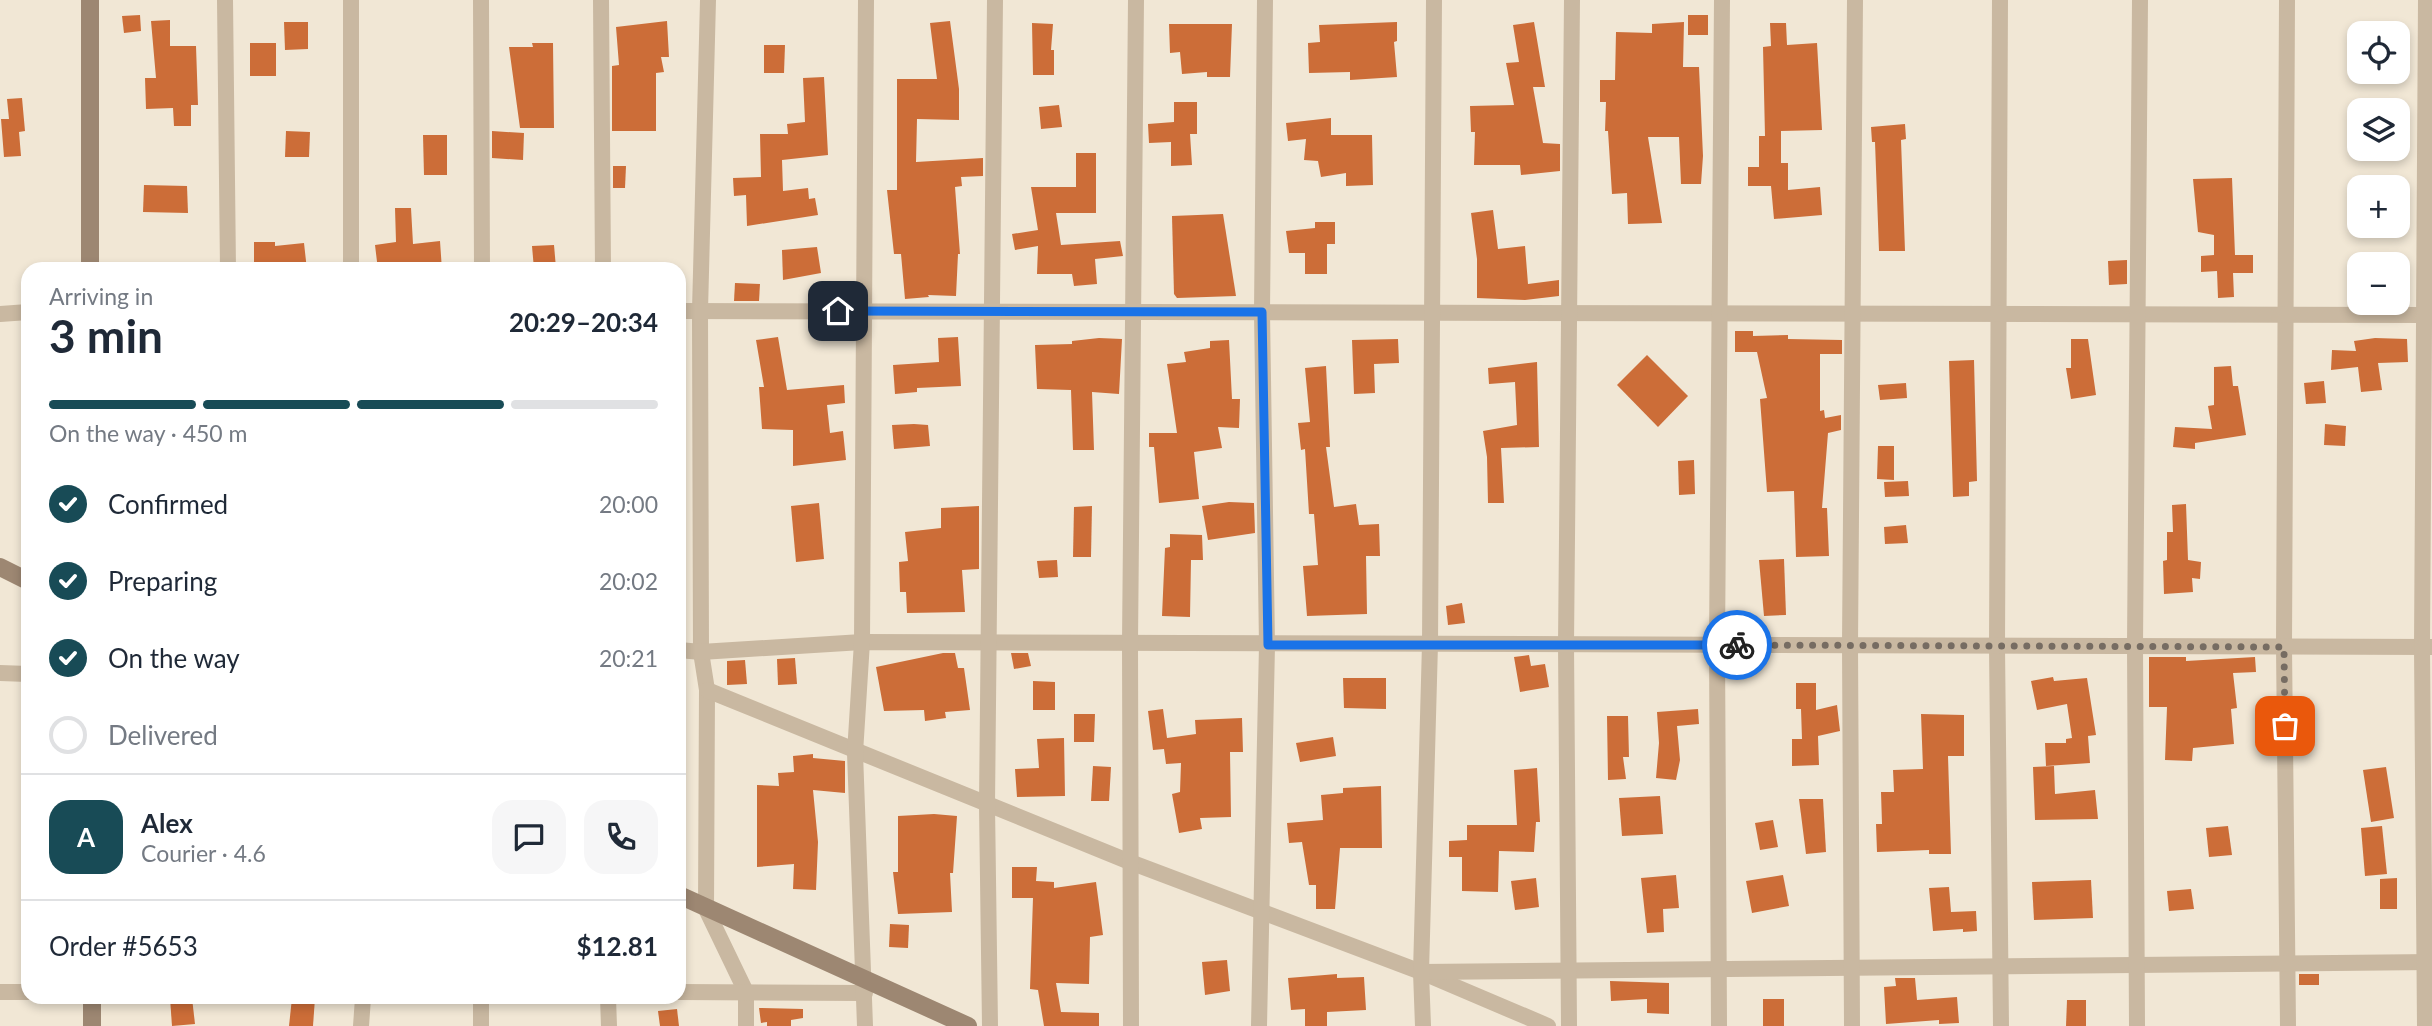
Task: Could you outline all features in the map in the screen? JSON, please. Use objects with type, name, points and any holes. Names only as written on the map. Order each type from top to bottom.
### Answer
[{"type":"street","points":[[90,0],[90,262]]},
{"type":"street","points":[[225,0],[228,262]]},
{"type":"street","points":[[351,0],[351,262]]},
{"type":"street","points":[[481,0],[482,262]]},
{"type":"street","points":[[601,0],[603,262]]},
{"type":"street","points":[[708,0],[700,311],[701,652],[707,690],[706,909],[746,992],[746,1026]]},
{"type":"street","points":[[865,1026],[855,753],[862,642],[866,0]]},
{"type":"street","points":[[990,1026],[987,805],[995,0]]},
{"type":"street","points":[[1131,1026],[1130,643],[1136,0]]},
{"type":"street","points":[[1259,1026],[1268,645],[1262,312],[1265,0]]},
{"type":"street","points":[[1423,1026],[1421,972],[1430,644],[1434,0]]},
{"type":"street","points":[[1569,1026],[1566,645],[1572,0]]},
{"type":"street","points":[[1719,1026],[1717,645],[1722,0]]},
{"type":"street","points":[[1852,1026],[1850,645],[1855,0]]},
{"type":"street","points":[[2000,0],[1997,646],[2001,1026]]},
{"type":"street","points":[[2137,1026],[2135,646],[2140,0]]},
{"type":"street","points":[[2287,0],[2284,647],[2288,1026]]},
{"type":"street","points":[[2425,1026],[2429,962],[2426,0]]},
{"type":"street","points":[[686,311],[2429,315]]},
{"type":"street","points":[[0,314],[21,312]]},
{"type":"street","points":[[0,567],[21,578]]},
{"type":"street","points":[[686,651],[862,642],[2427,647]]},
{"type":"street","points":[[0,673],[21,674]]},
{"type":"street","points":[[707,690],[855,753],[1130,862],[1421,972],[1548,1026]]},
{"type":"street","points":[[686,899],[865,985],[968,1026]]},
{"type":"street","points":[[1421,972],[2429,962]]},
{"type":"street","points":[[686,992],[746,992],[865,985]]},
{"type":"street","points":[[0,992],[21,992]]},
{"type":"street","points":[[92,1004],[92,1026]]},
{"type":"street","points":[[361,1026],[363,1004]]},
{"type":"street","points":[[481,1004],[481,1026]]},
{"type":"street","points":[[608,1004],[609,1026]]},
{"type":"building","points":[[140,15],[141,31],[124,33],[122,16]]},
{"type":"building","points":[[1688,15],[1708,15],[1708,35],[1688,35]]},
{"type":"building","points":[[170,20],[170,46],[196,46],[198,105],[191,105],[191,126],[174,126],[173,108],[146,109],[145,78],[156,78],[151,21]]},
{"type":"building","points":[[667,21],[669,57],[661,57],[664,72],[656,73],[656,131],[612,131],[612,66],[619,65],[616,27]]},
{"type":"building","points":[[950,21],[959,89],[959,120],[917,119],[916,162],[983,158],[983,176],[961,177],[962,186],[955,187],[960,254],[956,296],[928,295],[929,297],[905,299],[901,254],[894,254],[887,190],[897,190],[897,79],[937,79],[930,23]]},
{"type":"building","points":[[284,22],[308,22],[308,49],[285,50]]},
{"type":"building","points":[[1397,22],[1397,41],[1394,42],[1397,77],[1350,80],[1350,72],[1309,73],[1308,43],[1320,42],[1319,25]]},
{"type":"building","points":[[1534,22],[1545,87],[1533,87],[1543,143],[1560,144],[1560,171],[1521,175],[1520,165],[1474,165],[1475,132],[1471,132],[1470,106],[1514,105],[1506,63],[1519,62],[1513,25]]},
{"type":"building","points":[[1684,22],[1683,67],[1699,67],[1703,156],[1701,184],[1681,184],[1679,137],[1648,137],[1662,223],[1628,224],[1627,193],[1612,194],[1608,131],[1605,131],[1606,102],[1600,102],[1600,80],[1615,80],[1616,32],[1652,33],[1652,24]]},
{"type":"building","points":[[1032,23],[1053,24],[1051,50],[1054,50],[1054,75],[1033,75]]},
{"type":"building","points":[[1770,23],[1786,23],[1787,45],[1817,43],[1822,130],[1781,131],[1781,163],[1788,163],[1788,190],[1820,187],[1822,215],[1774,219],[1771,186],[1748,186],[1748,167],[1759,167],[1759,136],[1765,136],[1763,47],[1771,46]]},
{"type":"building","points":[[1169,24],[1232,24],[1230,77],[1207,77],[1207,72],[1182,74],[1180,52],[1170,53]]},
{"type":"building","points":[[250,43],[276,43],[276,76],[250,76]]},
{"type":"building","points":[[532,43],[553,43],[554,128],[520,128],[509,47],[533,47]]},
{"type":"building","points":[[764,45],[785,45],[784,73],[764,73]]},
{"type":"building","points":[[824,77],[828,155],[782,160],[783,191],[808,188],[809,199],[815,198],[818,215],[747,226],[746,195],[734,196],[733,178],[761,177],[760,134],[788,134],[787,124],[805,122],[803,78]]},
{"type":"building","points":[[22,98],[25,131],[19,132],[21,156],[4,157],[1,119],[9,119],[7,99]]},
{"type":"building","points":[[1174,102],[1197,102],[1197,134],[1190,134],[1192,165],[1171,166],[1171,142],[1149,143],[1148,124],[1174,122]]},
{"type":"building","points":[[1059,105],[1062,127],[1041,129],[1039,107]]},
{"type":"building","points":[[1331,118],[1331,135],[1372,135],[1373,185],[1346,186],[1346,173],[1321,177],[1318,161],[1304,160],[1306,139],[1288,141],[1286,123]]},
{"type":"building","points":[[1905,124],[1906,139],[1901,140],[1905,251],[1879,251],[1875,142],[1872,142],[1871,127]]},
{"type":"building","points":[[286,131],[310,132],[309,157],[285,157]]},
{"type":"building","points":[[492,131],[524,133],[523,160],[492,158]]},
{"type":"building","points":[[423,135],[447,135],[447,175],[424,175]]},
{"type":"building","points":[[1076,153],[1096,153],[1096,213],[1056,213],[1061,245],[1120,241],[1123,256],[1095,259],[1097,284],[1074,286],[1072,274],[1037,274],[1038,246],[1015,250],[1012,234],[1038,230],[1031,187],[1076,187]]},
{"type":"building","points":[[613,166],[626,166],[625,188],[613,188]]},
{"type":"building","points":[[2232,178],[2235,255],[2253,255],[2253,273],[2233,273],[2234,297],[2218,298],[2217,271],[2201,272],[2201,256],[2214,255],[2214,235],[2198,232],[2193,179]]},
{"type":"building","points":[[144,185],[187,186],[188,213],[143,212]]},
{"type":"building","points":[[395,208],[411,208],[413,244],[440,241],[441,262],[377,262],[375,245],[396,242]]},
{"type":"building","points":[[1493,210],[1498,249],[1525,246],[1528,284],[1559,280],[1559,296],[1525,300],[1477,298],[1477,259],[1471,213]]},
{"type":"building","points":[[1223,214],[1236,296],[1177,298],[1174,294],[1172,216]]},
{"type":"building","points":[[1315,222],[1335,222],[1335,244],[1327,244],[1327,274],[1305,274],[1305,253],[1289,253],[1286,231],[1315,228]]},
{"type":"building","points":[[254,242],[275,242],[275,246],[304,243],[306,262],[254,262]]},
{"type":"building","points":[[554,245],[555,262],[533,262],[532,246]]},
{"type":"building","points":[[817,247],[821,273],[783,280],[782,250]]},
{"type":"building","points":[[2127,260],[2127,284],[2109,285],[2108,261]]},
{"type":"building","points":[[735,283],[760,284],[759,301],[734,301]]},
{"type":"building","points":[[1735,331],[1753,331],[1753,336],[1788,335],[1788,339],[1842,340],[1842,354],[1820,354],[1820,411],[1824,410],[1825,418],[1841,415],[1841,430],[1828,433],[1822,508],[1827,508],[1829,556],[1796,557],[1794,491],[1767,492],[1760,399],[1767,398],[1757,352],[1735,352]]},
{"type":"building","points":[[778,337],[787,390],[844,385],[845,403],[827,405],[830,433],[843,431],[846,460],[793,466],[793,430],[762,429],[759,387],[764,387],[756,340]]},
{"type":"building","points":[[958,337],[961,386],[917,388],[917,392],[895,394],[893,365],[939,362],[938,338]]},
{"type":"building","points":[[2375,338],[2407,339],[2408,362],[2378,363],[2382,390],[2361,392],[2358,367],[2331,370],[2332,350],[2356,351],[2354,341]]},
{"type":"building","points":[[1122,339],[1119,394],[1092,392],[1094,450],[1073,450],[1071,390],[1037,389],[1035,345],[1072,344],[1072,341]]},
{"type":"building","points":[[1398,339],[1399,363],[1374,364],[1375,393],[1354,394],[1352,340]]},
{"type":"building","points":[[2071,339],[2088,339],[2096,395],[2071,399],[2066,368],[2071,368]]},
{"type":"building","points":[[1229,340],[1232,399],[1240,399],[1239,428],[1218,427],[1222,448],[1194,452],[1199,499],[1159,503],[1154,447],[1149,447],[1149,433],[1177,433],[1167,364],[1186,362],[1184,352],[1210,348],[1210,341]]},
{"type":"building","points":[[1647,355],[1688,396],[1658,427],[1617,385]]},
{"type":"building","points":[[1974,360],[1977,481],[1969,482],[1969,496],[1953,497],[1949,361]]},
{"type":"building","points":[[1537,362],[1539,447],[1501,448],[1504,503],[1488,503],[1487,457],[1483,431],[1517,425],[1515,382],[1489,384],[1488,368]]},
{"type":"building","points":[[1326,366],[1330,447],[1326,447],[1334,507],[1356,504],[1359,525],[1379,524],[1380,556],[1366,556],[1367,614],[1307,616],[1303,566],[1318,565],[1314,514],[1309,514],[1305,449],[1301,450],[1298,423],[1310,422],[1305,368]]},
{"type":"building","points":[[2231,366],[2233,386],[2238,386],[2246,435],[2195,443],[2195,449],[2173,447],[2175,427],[2212,429],[2208,406],[2214,405],[2214,367]]},
{"type":"building","points":[[2324,381],[2326,403],[2306,404],[2304,383]]},
{"type":"building","points":[[1906,383],[1907,398],[1880,400],[1878,385]]},
{"type":"building","points":[[2325,424],[2346,426],[2345,446],[2324,445]]},
{"type":"building","points":[[892,425],[928,425],[930,446],[894,449]]},
{"type":"building","points":[[1878,446],[1894,446],[1894,480],[1877,479]]},
{"type":"building","points":[[1694,460],[1695,494],[1679,495],[1678,461]]},
{"type":"building","points":[[1908,481],[1909,496],[1885,497],[1884,482]]},
{"type":"building","points":[[1229,502],[1254,503],[1255,533],[1208,540],[1202,506]]},
{"type":"building","points":[[819,503],[824,559],[796,562],[791,506]]},
{"type":"building","points":[[2186,504],[2188,560],[2201,562],[2200,579],[2192,578],[2193,592],[2164,594],[2163,561],[2167,560],[2167,532],[2173,532],[2172,505]]},
{"type":"building","points":[[979,506],[979,569],[962,570],[965,612],[907,613],[906,592],[900,592],[899,562],[908,561],[905,532],[941,528],[941,508]]},
{"type":"building","points":[[1092,506],[1091,557],[1073,557],[1074,507]]},
{"type":"building","points":[[1906,525],[1908,543],[1885,544],[1884,527]]},
{"type":"building","points":[[1170,534],[1202,535],[1203,560],[1191,560],[1190,617],[1162,616],[1165,548],[1170,547]]},
{"type":"building","points":[[1784,559],[1786,615],[1764,616],[1759,560]]},
{"type":"building","points":[[1057,560],[1058,577],[1039,578],[1037,561]]},
{"type":"building","points":[[1462,603],[1465,623],[1448,625],[1446,606]]},
{"type":"building","points":[[955,653],[958,668],[964,668],[970,710],[945,712],[946,718],[925,721],[924,710],[884,711],[876,667]]},
{"type":"building","points":[[1011,653],[1028,653],[1031,666],[1014,669]]},
{"type":"building","points":[[1529,655],[1531,666],[1545,664],[1549,687],[1520,692],[1514,657]]},
{"type":"building","points":[[2149,657],[2186,657],[2186,661],[2255,657],[2256,672],[2233,673],[2237,708],[2231,709],[2234,744],[2193,748],[2192,761],[2165,760],[2167,707],[2149,707]]},
{"type":"building","points":[[795,658],[797,684],[778,685],[777,659]]},
{"type":"building","points":[[745,660],[747,684],[727,685],[727,661]]},
{"type":"building","points":[[2053,677],[2054,681],[2087,678],[2096,735],[2088,736],[2090,763],[2046,766],[2045,743],[2066,743],[2066,739],[2072,738],[2067,704],[2037,710],[2031,681]]},
{"type":"building","points":[[1343,678],[1386,678],[1386,709],[1344,708]]},
{"type":"building","points":[[1033,681],[1055,682],[1055,710],[1033,710]]},
{"type":"building","points":[[1796,683],[1816,683],[1816,710],[1837,705],[1840,731],[1818,736],[1819,765],[1792,766],[1792,739],[1802,739],[1801,709],[1796,709]]},
{"type":"building","points":[[1163,709],[1167,738],[1196,734],[1195,720],[1242,718],[1243,752],[1230,752],[1231,817],[1200,818],[1202,829],[1179,833],[1172,794],[1180,792],[1181,763],[1166,764],[1164,749],[1153,750],[1148,711]]},
{"type":"building","points":[[1698,709],[1699,724],[1677,726],[1680,760],[1676,780],[1656,778],[1659,743],[1657,712]]},
{"type":"building","points":[[1074,714],[1095,714],[1094,742],[1074,742]]},
{"type":"building","points":[[1921,714],[1964,715],[1964,756],[1948,756],[1951,854],[1929,854],[1929,850],[1877,852],[1876,824],[1882,824],[1881,792],[1894,792],[1893,770],[1923,769]]},
{"type":"building","points":[[1607,716],[1628,716],[1629,757],[1623,757],[1626,779],[1608,780]]},
{"type":"building","points":[[1333,737],[1336,756],[1300,762],[1296,743]]},
{"type":"building","points":[[1064,738],[1065,796],[1017,797],[1015,769],[1039,768],[1037,739]]},
{"type":"building","points":[[813,754],[813,758],[845,761],[845,793],[813,790],[818,842],[816,890],[793,889],[794,864],[757,867],[757,785],[779,786],[778,773],[794,772],[793,756]]},
{"type":"building","points":[[1093,766],[1111,767],[1109,801],[1091,801]]},
{"type":"building","points":[[2054,766],[2055,794],[2095,790],[2098,819],[2035,820],[2033,767]]},
{"type":"building","points":[[2386,767],[2394,818],[2371,822],[2363,770]]},
{"type":"building","points":[[1537,768],[1540,822],[1536,822],[1534,852],[1499,851],[1498,892],[1462,891],[1462,857],[1449,857],[1449,841],[1467,840],[1467,825],[1517,825],[1514,770]]},
{"type":"building","points":[[1381,786],[1382,848],[1340,848],[1335,909],[1316,909],[1316,885],[1309,885],[1302,842],[1289,843],[1287,823],[1323,820],[1321,795],[1343,793],[1343,788]]},
{"type":"building","points":[[1660,796],[1663,834],[1622,836],[1619,798]]},
{"type":"building","points":[[1799,799],[1823,799],[1826,852],[1806,854]]},
{"type":"building","points":[[898,816],[957,816],[953,873],[950,873],[952,912],[898,914],[893,872],[898,872]]},
{"type":"building","points":[[1773,820],[1778,847],[1760,850],[1755,823]]},
{"type":"building","points":[[2228,826],[2232,855],[2209,857],[2206,828]]},
{"type":"building","points":[[2382,826],[2387,874],[2365,876],[2361,828]]},
{"type":"building","points":[[1012,867],[1037,867],[1036,881],[1054,882],[1054,888],[1096,882],[1103,935],[1090,937],[1089,984],[1056,983],[1061,1012],[1099,1013],[1099,1026],[1044,1026],[1038,990],[1030,989],[1033,898],[1012,898]]},
{"type":"building","points":[[1676,875],[1679,908],[1663,909],[1664,932],[1647,933],[1641,878]]},
{"type":"building","points":[[1783,875],[1789,906],[1752,913],[1746,881]]},
{"type":"building","points":[[1536,878],[1539,907],[1515,910],[1511,881]]},
{"type":"building","points":[[2397,878],[2397,909],[2380,909],[2380,879]]},
{"type":"building","points":[[2091,880],[2093,918],[2034,920],[2032,882]]},
{"type":"building","points":[[1949,887],[1951,912],[1976,911],[1977,931],[1933,931],[1929,888]]},
{"type":"building","points":[[2191,889],[2194,909],[2169,911],[2167,891]]},
{"type":"building","points":[[890,924],[909,925],[908,948],[889,947]]},
{"type":"building","points":[[1227,960],[1230,991],[1205,995],[1202,962]]},
{"type":"building","points":[[1337,974],[1337,978],[1364,977],[1366,1010],[1327,1012],[1327,1026],[1305,1026],[1305,1009],[1291,1010],[1288,978]]},
{"type":"building","points":[[2299,974],[2319,974],[2319,985],[2299,985]]},
{"type":"building","points":[[1895,978],[1915,978],[1917,1000],[1957,997],[1959,1023],[1939,1024],[1939,1020],[1886,1024],[1884,987],[1896,986]]},
{"type":"building","points":[[1610,981],[1669,983],[1669,1014],[1647,1013],[1647,999],[1611,1001]]},
{"type":"building","points":[[1763,999],[1784,999],[1784,1026],[1763,1026]]},
{"type":"building","points":[[2067,1000],[2086,1000],[2086,1026],[2066,1026]]},
{"type":"building","points":[[170,1004],[193,1004],[195,1024],[172,1026]]},
{"type":"building","points":[[291,1004],[315,1004],[313,1026],[289,1026]]},
{"type":"building","points":[[759,1008],[803,1009],[803,1018],[791,1020],[791,1026],[767,1026],[767,1022],[761,1023]]},
{"type":"building","points":[[677,1009],[679,1026],[660,1026],[658,1011]]},
{"type":"way so far","points":[[1737,645],[2284,647],[2285,726]]},
{"type":"route","points":[[838,311],[1262,312],[1268,645],[1737,645]]}]
